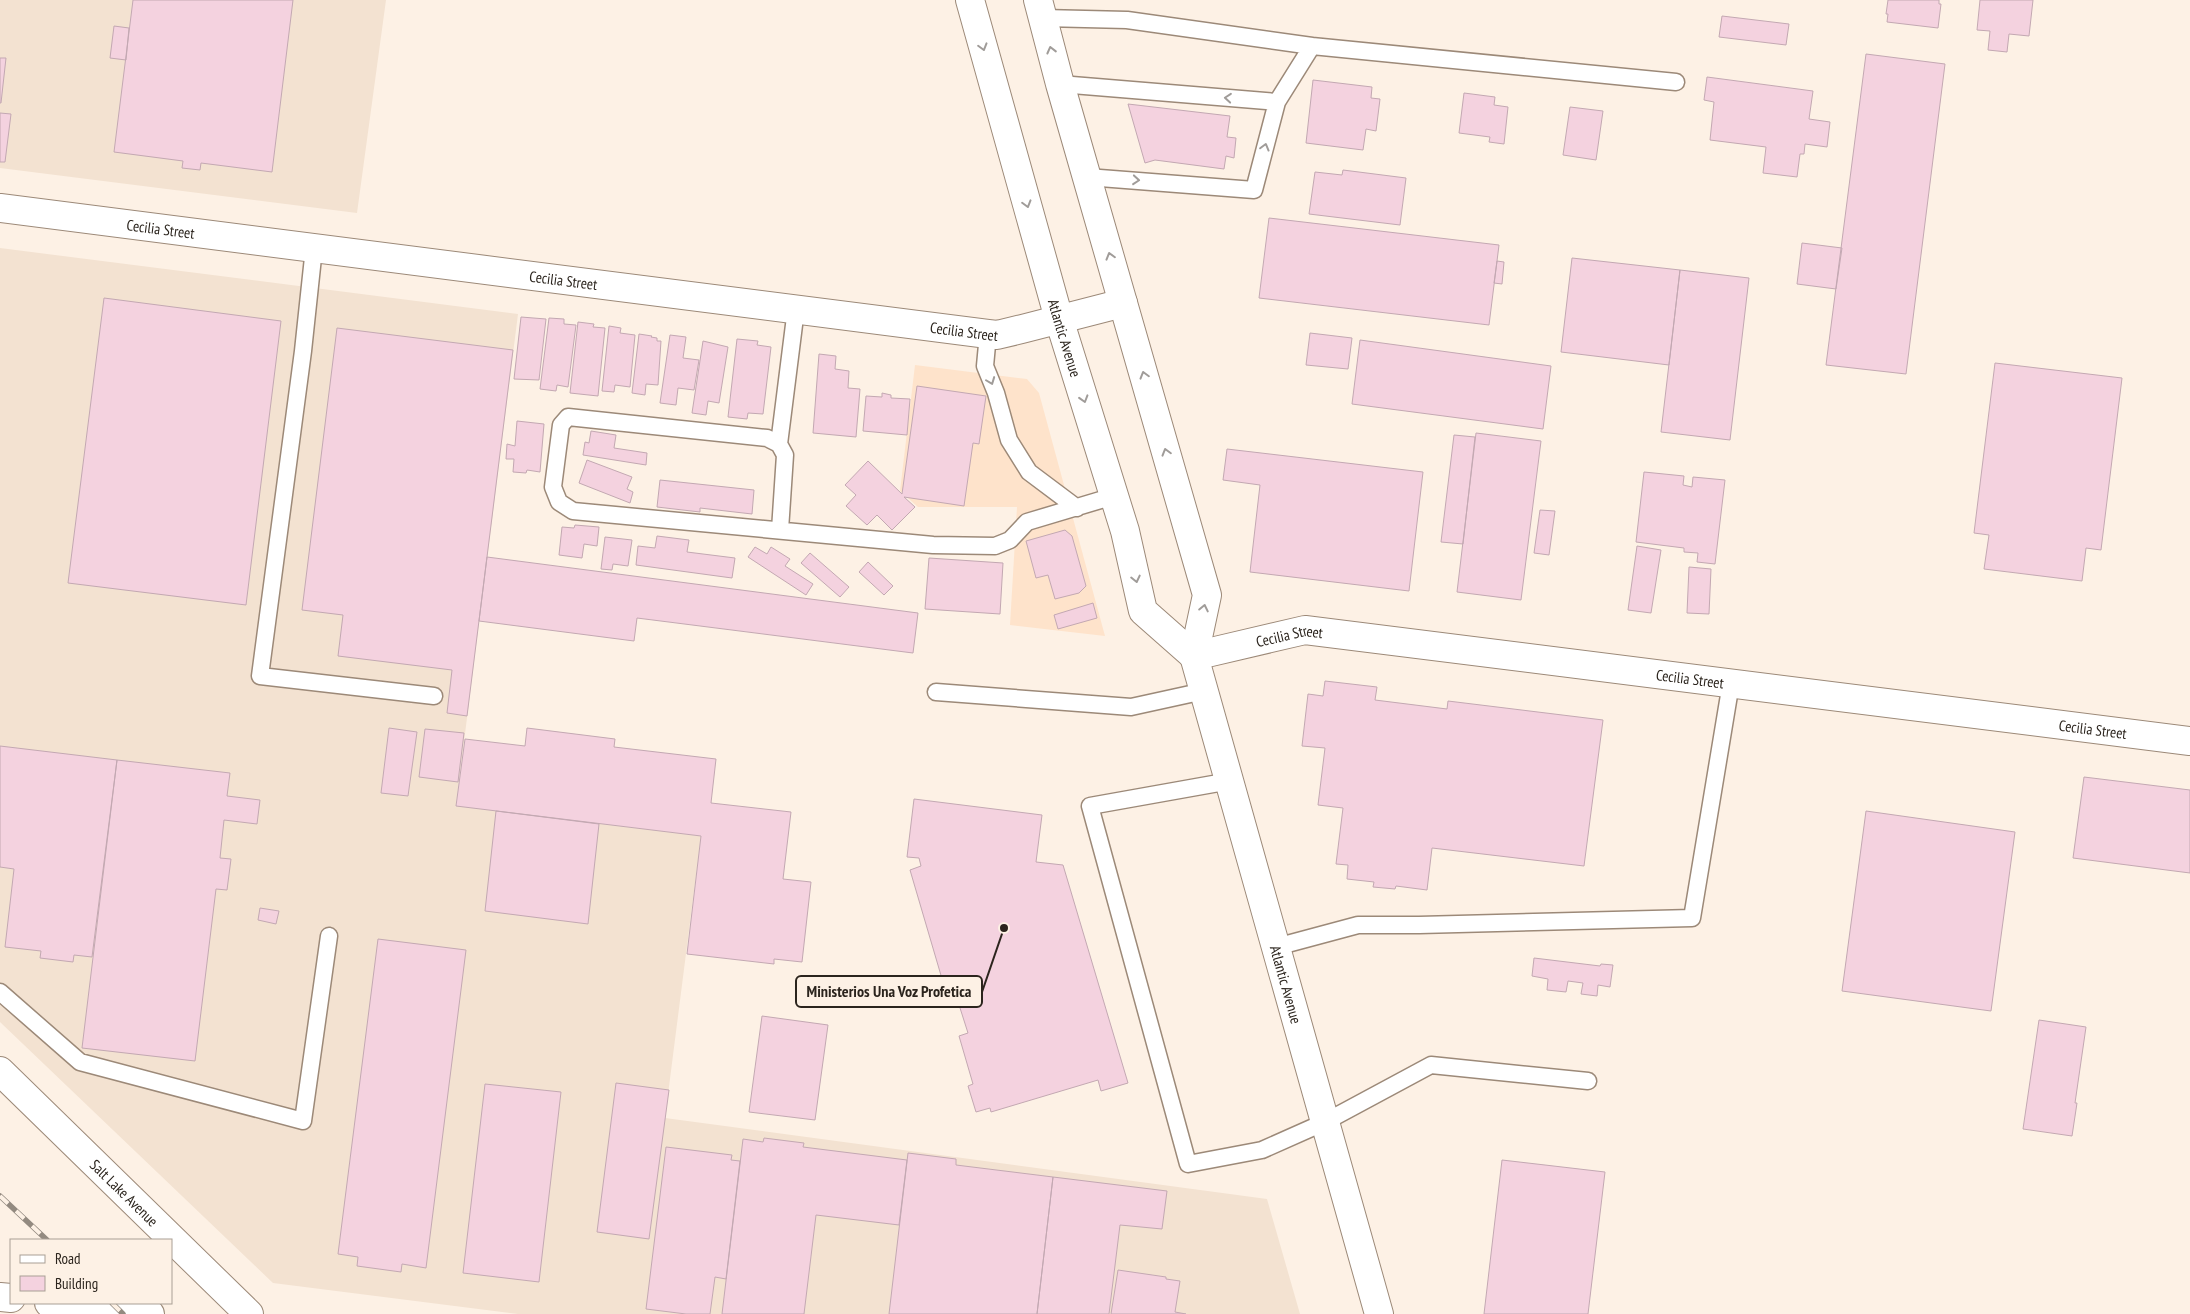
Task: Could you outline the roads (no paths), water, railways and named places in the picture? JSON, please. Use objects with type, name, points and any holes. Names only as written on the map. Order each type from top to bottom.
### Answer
[{"type":"street","name":"Atlantic Avenue","points":[[970,0],[1059,320],[1125,531],[1143,611],[1194,656]]},
{"type":"street","name":"Atlantic Avenue","points":[[1040,9],[1207,595],[1194,656],[1379,1314]]},
{"type":"street","name":"Cecilia Street","points":[[0,208],[988,334],[997,334],[1059,320],[1123,303]]},
{"type":"street","name":"Cecilia Street","points":[[1194,656],[1305,630],[2190,740]]},
{"type":"street","name":"Salt Lake Avenue","points":[[0,1071],[249,1314]]},
{"type":"street","points":[[58,1304],[150,1314]]},
{"type":"lane","points":[[1040,9],[1312,46],[1676,82]]},
{"type":"lane","points":[[1087,177],[1254,190],[1277,102],[1312,46]]},
{"type":"lane","points":[[1060,84],[1277,102]]},
{"type":"lane","points":[[314,248],[260,676],[434,696]]},
{"type":"lane","points":[[780,530],[785,455],[780,444],[796,309]]},
{"type":"lane","points":[[988,334],[985,366],[996,394],[1009,440],[1028,472],[1077,508]]},
{"type":"lane","points":[[780,444],[767,438],[568,417],[561,425],[552,486],[559,502],[573,511],[933,545],[995,546],[1010,540],[1027,522],[1114,496]]},
{"type":"lane","points":[[1276,947],[1358,925],[1692,918],[1731,683]]},
{"type":"lane","points":[[936,692],[1131,707],[1204,691]]},
{"type":"lane","points":[[1230,781],[1090,806],[1188,1164],[1256,1152],[1325,1122],[1431,1065],[1588,1082]]},
{"type":"lane","points":[[0,992],[80,1062],[303,1121],[329,936]]},
{"type":"railway","points":[[0,1196],[46,1239]]},
{"type":"railway","points":[[113,1304],[123,1314]]},
{"type":"place","name":"Ministerios Una Voz Profetica","points":[[1004,928]]}]
